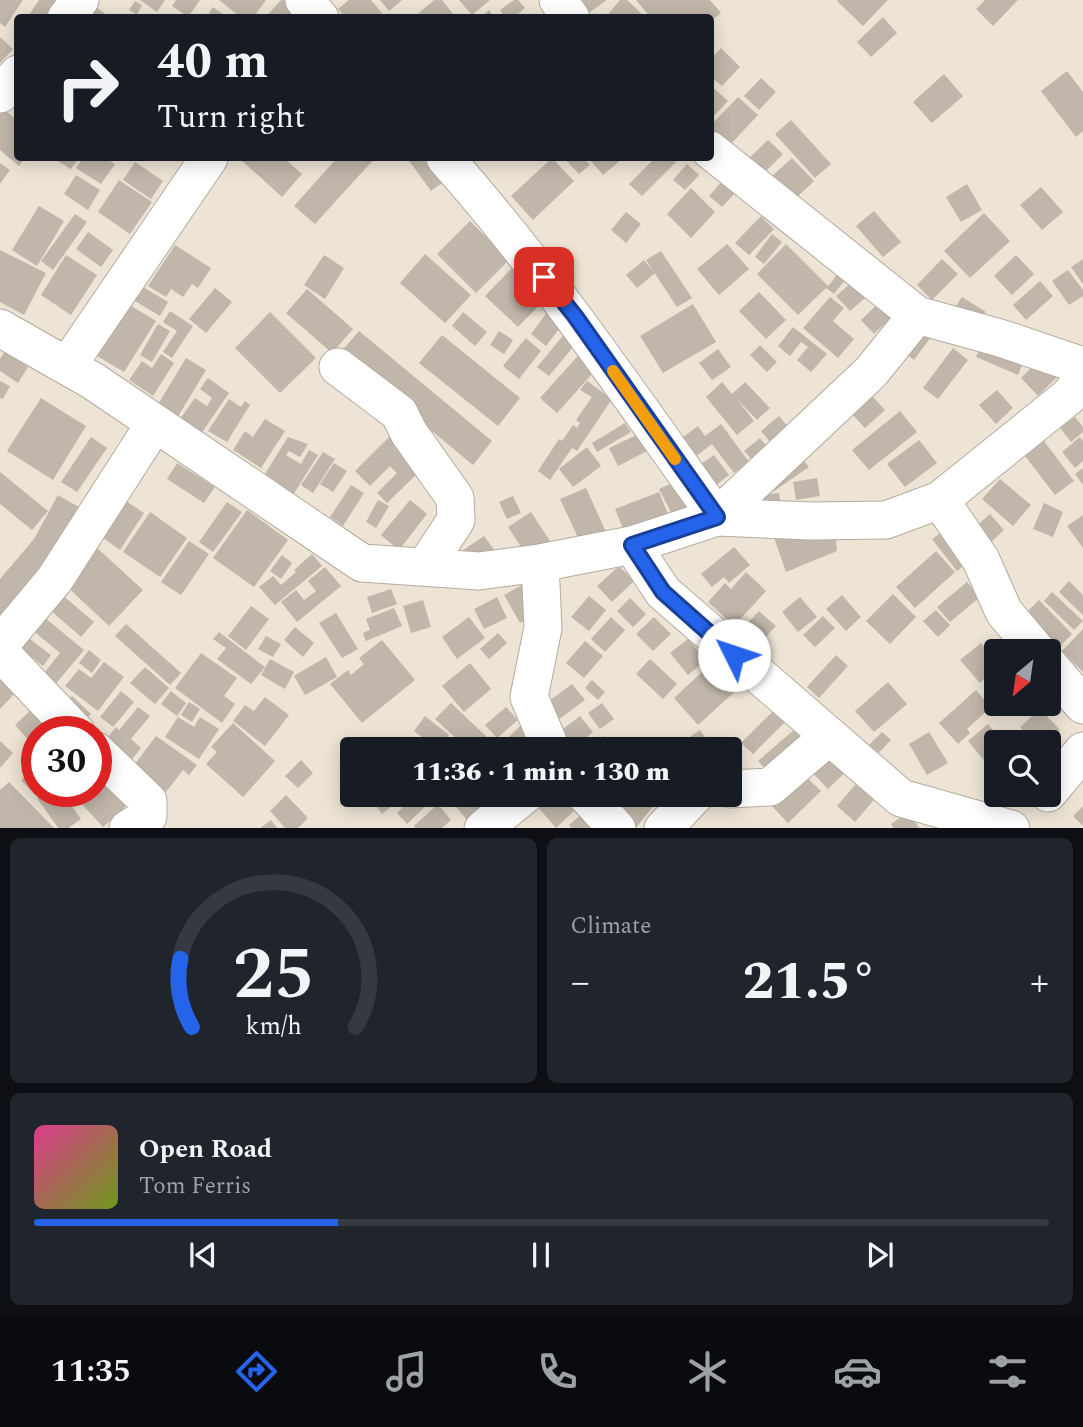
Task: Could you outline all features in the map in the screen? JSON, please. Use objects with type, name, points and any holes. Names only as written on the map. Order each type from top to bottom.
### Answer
[{"type":"street","points":[[68,14],[80,0]]},
{"type":"street","points":[[304,0],[319,14]]},
{"type":"street","points":[[327,14],[341,0]]},
{"type":"street","points":[[558,0],[569,14]]},
{"type":"street","points":[[0,94],[14,78]]},
{"type":"street","points":[[714,153],[917,315],[1000,338],[1083,366]]},
{"type":"street","points":[[68,365],[207,161]]},
{"type":"street","points":[[448,161],[482,199],[575,316],[717,517]]},
{"type":"street","points":[[717,517],[871,372],[917,315]]},
{"type":"street","points":[[0,328],[68,365],[362,562],[479,571],[540,563],[632,545],[717,517],[811,521],[886,520],[940,500],[1068,397],[1083,380]]},
{"type":"street","points":[[338,367],[398,413],[455,498],[456,520],[425,567]]},
{"type":"street","points":[[0,645],[55,579],[155,423]]},
{"type":"street","points":[[940,500],[981,560],[1004,612],[1027,639]]},
{"type":"street","points":[[632,545],[663,592],[901,798],[1012,828]]},
{"type":"street","points":[[540,563],[542,628],[529,697],[546,737]]},
{"type":"street","points":[[0,652],[61,716]]},
{"type":"street","points":[[1061,679],[1083,705]]},
{"type":"street","points":[[742,788],[770,787],[828,737]]},
{"type":"street","points":[[1061,778],[1083,751]]},
{"type":"street","points":[[112,766],[148,801],[148,816],[128,828]]},
{"type":"street","points":[[483,828],[510,807]]},
{"type":"street","points":[[597,807],[617,828]]},
{"type":"street","points":[[663,828],[683,807]]},
{"type":"street","points":[[1019,828],[1037,807]]},
{"type":"building","points":[[0,0],[23,0],[5,27],[0,23]]},
{"type":"building","points":[[39,0],[63,0],[54,14],[30,14]]},
{"type":"building","points":[[140,0],[165,0],[157,12]]},
{"type":"building","points":[[176,0],[200,0],[190,14],[184,14],[172,6]]},
{"type":"building","points":[[219,0],[266,0],[256,14],[237,14]]},
{"type":"building","points":[[281,0],[285,0],[299,14],[269,14]]},
{"type":"building","points":[[349,0],[371,0],[383,14],[342,14],[338,9]]},
{"type":"building","points":[[380,0],[402,0],[389,11]]},
{"type":"building","points":[[434,0],[442,0],[453,14],[418,14]]},
{"type":"building","points":[[459,0],[490,0],[473,14]]},
{"type":"building","points":[[514,0],[518,0],[525,8],[518,14],[503,14],[500,10]]},
{"type":"building","points":[[573,0],[607,0],[587,14],[583,14]]},
{"type":"building","points":[[620,0],[627,0],[642,14],[608,14]]},
{"type":"building","points":[[636,0],[710,0],[721,13],[714,19],[714,14],[648,14]]},
{"type":"building","points":[[838,0],[888,0],[863,26]]},
{"type":"building","points":[[985,0],[1018,0],[993,26],[976,9]]},
{"type":"building","points":[[135,1],[142,5],[138,14],[129,10]]},
{"type":"building","points":[[92,4],[106,14],[86,14]]},
{"type":"building","points":[[213,7],[223,14],[209,14]]},
{"type":"building","points":[[883,17],[897,33],[871,57],[857,42]]},
{"type":"building","points":[[0,37],[13,49],[0,63]]},
{"type":"building","points":[[721,48],[740,67],[722,86],[714,79],[714,56]]},
{"type":"building","points":[[1067,71],[1083,92],[1083,131],[1076,137],[1041,91]]},
{"type":"building","points":[[944,74],[963,96],[932,123],[913,102]]},
{"type":"building","points":[[761,78],[776,92],[759,110],[744,96]]},
{"type":"building","points":[[714,89],[728,101],[714,116]]},
{"type":"building","points":[[738,97],[758,115],[728,147],[714,134],[714,122]]},
{"type":"building","points":[[0,106],[14,118],[14,161],[23,161],[19,166],[0,150]]},
{"type":"building","points":[[791,120],[831,164],[815,178],[775,134]]},
{"type":"building","points":[[768,140],[783,154],[760,177],[745,162]]},
{"type":"building","points":[[792,158],[814,181],[792,202],[770,178]]},
{"type":"building","points":[[58,161],[77,161],[71,169]]},
{"type":"building","points":[[81,161],[110,161],[115,164],[101,184],[76,168]]},
{"type":"building","points":[[242,161],[287,161],[302,174],[282,197]]},
{"type":"building","points":[[334,161],[372,161],[315,224],[294,206]]},
{"type":"building","points":[[409,161],[425,161],[442,183],[431,191]]},
{"type":"building","points":[[549,161],[555,161],[574,181],[533,220],[511,196]]},
{"type":"building","points":[[567,161],[587,161],[590,165],[579,174]]},
{"type":"building","points":[[591,161],[619,161],[603,175]]},
{"type":"building","points":[[652,161],[676,162],[642,196],[629,184]]},
{"type":"building","points":[[135,162],[163,181],[151,199],[123,180]]},
{"type":"building","points":[[0,163],[10,170],[0,184]]},
{"type":"building","points":[[687,164],[699,175],[685,190],[673,180]]},
{"type":"building","points":[[76,175],[100,190],[88,210],[64,194]]},
{"type":"building","points":[[724,179],[737,191],[722,207],[709,196]]},
{"type":"building","points":[[119,180],[152,202],[130,234],[98,212]]},
{"type":"building","points":[[967,184],[982,210],[961,222],[946,197]]},
{"type":"building","points":[[1041,187],[1063,212],[1042,230],[1020,205]]},
{"type":"building","points":[[691,188],[715,212],[691,238],[667,214]]},
{"type":"building","points":[[39,206],[64,221],[37,266],[12,250]]},
{"type":"building","points":[[874,211],[901,242],[883,257],[856,226]]},
{"type":"building","points":[[626,212],[641,224],[626,243],[611,230]]},
{"type":"building","points":[[984,213],[1010,241],[970,278],[944,251]]},
{"type":"building","points":[[75,214],[87,222],[53,270],[41,261]]},
{"type":"building","points":[[761,216],[774,229],[749,255],[735,243]]},
{"type":"building","points":[[470,221],[509,260],[476,293],[437,254]]},
{"type":"building","points":[[88,232],[113,250],[101,267],[76,249]]},
{"type":"building","points":[[772,234],[782,242],[764,264],[755,257]]},
{"type":"building","points":[[727,244],[749,269],[719,295],[697,269]]},
{"type":"building","points":[[786,244],[828,286],[844,266],[851,272],[834,294],[826,288],[798,315],[757,274]]},
{"type":"building","points":[[175,245],[211,268],[198,288],[192,284],[183,297],[171,289],[166,297],[148,286]]},
{"type":"building","points":[[0,250],[46,273],[24,315],[0,302]]},
{"type":"building","points":[[661,251],[692,298],[677,307],[646,260]]},
{"type":"building","points":[[425,254],[471,295],[445,323],[400,283]]},
{"type":"building","points":[[66,255],[97,275],[71,315],[41,295]]},
{"type":"building","points":[[324,255],[344,268],[325,299],[304,285]]},
{"type":"building","points":[[1016,255],[1034,274],[1012,295],[994,276]]},
{"type":"building","points":[[942,259],[958,274],[932,300],[917,285]]},
{"type":"building","points":[[1083,259],[1083,284],[1071,267]]},
{"type":"building","points":[[644,260],[655,273],[637,288],[626,275]]},
{"type":"building","points":[[512,268],[545,299],[518,327],[485,296]]},
{"type":"building","points":[[1068,270],[1083,290],[1083,296],[1069,305],[1052,281]]},
{"type":"building","points":[[858,277],[872,292],[850,311],[836,296]]},
{"type":"building","points":[[133,281],[168,302],[160,316],[125,295]]},
{"type":"building","points":[[1040,281],[1053,296],[1026,320],[1013,305]]},
{"type":"building","points":[[215,288],[232,302],[206,333],[189,319]]},
{"type":"building","points":[[307,289],[353,329],[332,353],[286,313]]},
{"type":"building","points":[[759,292],[786,320],[766,339],[739,311]]},
{"type":"building","points":[[830,297],[844,308],[833,321],[854,339],[838,358],[803,328]]},
{"type":"building","points":[[885,297],[898,311],[874,334],[861,320]]},
{"type":"building","points":[[962,297],[986,312],[978,326],[953,310]]},
{"type":"building","points":[[123,301],[156,321],[124,372],[92,353]]},
{"type":"building","points":[[693,304],[716,342],[663,373],[640,336]]},
{"type":"building","points":[[170,311],[193,326],[172,358],[163,352],[177,331],[163,322]]},
{"type":"building","points":[[548,311],[563,324],[546,346],[531,334]]},
{"type":"building","points":[[270,312],[316,358],[280,393],[235,348]]},
{"type":"building","points":[[463,312],[487,332],[475,346],[452,326]]},
{"type":"building","points":[[158,324],[170,331],[152,362],[140,355]]},
{"type":"building","points":[[572,325],[583,335],[549,376],[537,367]]},
{"type":"building","points":[[793,327],[827,354],[811,372],[797,360],[808,347],[801,342],[790,356],[778,346]]},
{"type":"building","points":[[921,329],[931,337],[914,360],[904,352]]},
{"type":"building","points":[[359,331],[492,441],[473,465],[339,354]]},
{"type":"building","points":[[499,331],[513,340],[504,354],[490,345]]},
{"type":"building","points":[[442,335],[520,398],[498,426],[419,363]]},
{"type":"building","points":[[985,336],[1027,353],[1018,375],[976,357]]},
{"type":"building","points":[[526,338],[541,351],[519,379],[503,366]]},
{"type":"building","points":[[760,345],[777,362],[767,372],[750,355]]},
{"type":"building","points":[[585,348],[602,363],[557,413],[540,398]]},
{"type":"building","points":[[953,348],[968,360],[938,399],[923,388]]},
{"type":"building","points":[[718,349],[731,367],[712,380],[699,363]]},
{"type":"building","points":[[5,351],[28,367],[18,383],[0,371],[0,359]]},
{"type":"building","points":[[161,354],[174,363],[153,396],[129,380],[142,361],[152,368]]},
{"type":"building","points":[[186,358],[206,370],[177,418],[157,406]]},
{"type":"building","points":[[1040,359],[1057,377],[1038,396],[1021,378]]},
{"type":"building","points":[[208,378],[229,393],[201,434],[180,419],[195,398],[207,406],[212,398],[200,389]]},
{"type":"building","points":[[0,381],[10,386],[3,399],[0,398]]},
{"type":"building","points":[[587,381],[612,399],[577,451],[572,448],[550,480],[538,471],[559,439],[562,441],[573,425],[577,428],[580,423],[576,420],[592,397],[580,390]]},
{"type":"building","points":[[722,382],[732,394],[745,382],[770,408],[757,420],[737,399],[754,421],[737,435],[706,397]]},
{"type":"building","points":[[997,390],[1013,408],[996,424],[979,405]]},
{"type":"building","points":[[872,396],[885,410],[865,428],[852,414]]},
{"type":"building","points":[[41,398],[86,426],[53,480],[7,451]]},
{"type":"building","points":[[229,399],[241,407],[245,401],[250,405],[227,442],[208,431]]},
{"type":"building","points":[[900,411],[917,432],[869,470],[852,450]]},
{"type":"building","points":[[779,416],[790,429],[772,444],[761,431]]},
{"type":"building","points":[[1075,417],[1083,427],[1083,432],[1071,442],[1060,428]]},
{"type":"building","points":[[265,419],[285,431],[261,468],[233,450],[245,431],[253,437]]},
{"type":"building","points":[[625,423],[631,432],[597,452],[592,443]]},
{"type":"building","points":[[721,424],[749,462],[734,473],[712,444],[688,462],[674,444],[698,426],[705,436]]},
{"type":"building","points":[[643,432],[651,449],[618,466],[609,448]]},
{"type":"building","points":[[393,433],[425,466],[387,503],[377,493],[397,473],[390,466],[370,486],[355,471]]},
{"type":"building","points":[[91,437],[107,448],[77,492],[61,482]]},
{"type":"building","points":[[288,437],[308,444],[300,457],[289,451],[286,455],[301,464],[309,450],[318,455],[293,495],[263,477]]},
{"type":"building","points":[[1080,437],[1083,441],[1083,461],[1075,468],[1062,452]]},
{"type":"building","points":[[760,438],[768,448],[753,461],[744,451]]},
{"type":"building","points":[[919,440],[937,463],[905,487],[887,464]]},
{"type":"building","points":[[1044,441],[1074,481],[1055,495],[1025,456]]},
{"type":"building","points":[[587,447],[601,466],[573,487],[559,469]]},
{"type":"building","points":[[323,452],[335,459],[313,493],[301,485]]},
{"type":"building","points":[[798,453],[809,467],[774,491],[764,476]]},
{"type":"building","points":[[714,455],[729,475],[716,485],[701,464]]},
{"type":"building","points":[[177,463],[215,487],[204,503],[167,479]]},
{"type":"building","points":[[334,463],[347,471],[333,492],[320,484]]},
{"type":"building","points":[[1083,468],[1083,485],[1075,474]]},
{"type":"building","points":[[0,472],[48,511],[32,530],[0,504]]},
{"type":"building","points":[[817,478],[820,496],[796,500],[793,482]]},
{"type":"building","points":[[1000,479],[1031,505],[1013,526],[982,499]]},
{"type":"building","points":[[677,481],[692,509],[674,518],[659,489]]},
{"type":"building","points":[[351,485],[364,493],[343,526],[330,517]]},
{"type":"building","points":[[586,488],[606,532],[581,544],[560,499]]},
{"type":"building","points":[[659,492],[670,519],[626,536],[615,509]]},
{"type":"building","points":[[779,493],[781,507],[756,510],[754,496]]},
{"type":"building","points":[[58,495],[79,507],[55,550],[0,625],[0,579],[34,539]]},
{"type":"building","points":[[513,496],[521,513],[507,519],[499,502]]},
{"type":"building","points":[[123,499],[144,513],[120,550],[99,535]]},
{"type":"building","points":[[378,500],[389,506],[376,528],[366,522]]},
{"type":"building","points":[[410,500],[427,514],[399,550],[381,535]]},
{"type":"building","points":[[227,502],[242,512],[213,552],[199,542]]},
{"type":"building","points":[[1044,503],[1063,512],[1053,537],[1033,529]]},
{"type":"building","points":[[247,510],[288,540],[254,587],[213,558]]},
{"type":"building","points":[[150,512],[187,538],[160,577],[123,552]]},
{"type":"building","points":[[531,512],[550,541],[527,556],[508,527]]},
{"type":"building","points":[[990,514],[1004,530],[987,546],[972,530]]},
{"type":"building","points":[[1083,515],[1083,548],[1067,526]]},
{"type":"building","points":[[835,526],[837,551],[786,572],[771,529]]},
{"type":"building","points":[[949,527],[973,559],[957,571],[932,539]]},
{"type":"building","points":[[484,536],[495,551],[473,566],[462,551]]},
{"type":"building","points":[[189,541],[209,554],[181,595],[161,582]]},
{"type":"building","points":[[95,546],[143,590],[109,626],[62,582]]},
{"type":"building","points":[[734,547],[750,565],[729,583],[724,577],[712,587],[701,574]]},
{"type":"building","points":[[936,551],[955,572],[915,608],[896,587]]},
{"type":"building","points":[[312,554],[322,566],[275,605],[259,587],[273,576],[281,585]]},
{"type":"building","points":[[282,555],[292,563],[281,579],[270,571]]},
{"type":"building","points":[[619,566],[634,581],[612,602],[597,586]]},
{"type":"building","points":[[325,567],[341,586],[297,622],[281,602],[296,590],[304,600],[316,591],[308,581]]},
{"type":"building","points":[[746,572],[766,591],[734,626],[708,602],[725,583],[731,589]]},
{"type":"building","points":[[1069,581],[1083,595],[1083,615],[1059,592]]},
{"type":"building","points":[[967,582],[980,597],[950,622],[937,607]]},
{"type":"building","points":[[524,584],[539,612],[520,623],[504,595]]},
{"type":"building","points":[[391,589],[397,604],[372,613],[367,597]]},
{"type":"building","points":[[1052,592],[1083,621],[1074,630],[1044,601]]},
{"type":"building","points":[[61,594],[94,622],[81,637],[49,609]]},
{"type":"building","points":[[893,594],[916,617],[890,644],[866,621]]},
{"type":"building","points":[[842,595],[861,617],[846,631],[826,609]]},
{"type":"building","points":[[589,596],[606,610],[589,631],[571,617]]},
{"type":"building","points":[[497,597],[507,618],[484,629],[474,609]]},
{"type":"building","points":[[800,597],[817,617],[798,632],[782,612]]},
{"type":"building","points":[[630,598],[646,614],[633,627],[617,611]]},
{"type":"building","points":[[423,600],[431,627],[411,633],[403,606]]},
{"type":"building","points":[[1039,600],[1072,634],[1061,645],[1061,639],[1045,639],[1023,616]]},
{"type":"building","points":[[251,606],[269,619],[246,650],[228,636]]},
{"type":"building","points":[[394,608],[402,626],[366,641],[363,633],[370,630],[366,619]]},
{"type":"building","points":[[936,610],[950,625],[938,637],[923,621]]},
{"type":"building","points":[[759,611],[776,626],[757,646],[741,630]]},
{"type":"building","points":[[38,612],[84,650],[53,687],[41,677],[60,653],[26,625]]},
{"type":"building","points":[[336,613],[358,649],[342,658],[319,623]]},
{"type":"building","points":[[823,616],[835,628],[815,647],[803,635]]},
{"type":"building","points":[[469,617],[485,638],[457,659],[442,637]]},
{"type":"building","points":[[611,617],[625,630],[605,652],[591,639]]},
{"type":"building","points":[[654,617],[671,634],[653,651],[636,634]]},
{"type":"building","points":[[126,624],[181,673],[170,685],[115,636]]},
{"type":"building","points":[[295,627],[314,643],[303,657],[284,640]]},
{"type":"building","points":[[1083,629],[1083,672],[1062,651]]},
{"type":"building","points":[[219,632],[265,667],[251,684],[217,659],[226,648],[213,639]]},
{"type":"building","points":[[22,633],[51,655],[43,666],[14,644]]},
{"type":"building","points":[[498,633],[507,643],[489,659],[480,649]]},
{"type":"building","points":[[266,636],[281,644],[273,657],[258,649]]},
{"type":"building","points":[[688,639],[706,660],[688,675],[670,653]]},
{"type":"building","points":[[382,640],[415,680],[362,723],[330,684],[348,670],[351,675],[364,664],[359,658]]},
{"type":"building","points":[[585,641],[603,656],[584,678],[566,663]]},
{"type":"building","points":[[981,643],[984,646],[984,680],[980,683],[960,660]]},
{"type":"building","points":[[89,650],[101,660],[92,673],[79,663]]},
{"type":"building","points":[[201,653],[237,678],[224,696],[235,704],[222,723],[175,688]]},
{"type":"building","points":[[836,655],[848,666],[819,698],[807,687]]},
{"type":"building","points":[[326,657],[337,677],[305,695],[294,676]]},
{"type":"building","points":[[718,657],[743,684],[698,725],[674,698]]},
{"type":"building","points":[[270,659],[294,672],[285,689],[261,675]]},
{"type":"building","points":[[650,659],[677,684],[663,699],[636,674]]},
{"type":"building","points":[[104,662],[124,677],[98,711],[65,686],[79,669],[91,678]]},
{"type":"building","points":[[470,663],[491,689],[464,712],[442,686]]},
{"type":"building","points":[[145,667],[169,688],[155,704],[130,683]]},
{"type":"building","points":[[0,676],[17,691],[0,709]]},
{"type":"building","points":[[592,680],[605,692],[598,700],[585,688]]},
{"type":"building","points":[[888,682],[907,704],[874,732],[855,711]]},
{"type":"building","points":[[572,684],[585,700],[558,720],[545,704]]},
{"type":"building","points":[[976,690],[984,699],[984,713],[967,729],[970,733],[958,744],[939,723]]},
{"type":"building","points":[[121,691],[134,702],[113,727],[112,716],[101,716]]},
{"type":"building","points":[[171,691],[186,703],[177,716],[161,704]]},
{"type":"building","points":[[72,696],[91,714],[79,716],[66,703]]},
{"type":"building","points":[[265,697],[289,715],[265,746],[233,721],[245,705],[254,711]]},
{"type":"building","points":[[40,701],[53,716],[24,716]]},
{"type":"building","points":[[189,702],[200,709],[192,722],[181,715]]},
{"type":"building","points":[[451,703],[487,737],[455,737],[435,719]]},
{"type":"building","points":[[602,703],[614,719],[600,729],[588,713]]},
{"type":"building","points":[[138,707],[150,716],[131,739],[141,748],[130,762],[112,748],[112,732],[116,727],[119,730]]},
{"type":"building","points":[[506,707],[518,720],[498,737],[485,725]]},
{"type":"building","points":[[776,708],[788,719],[753,754],[742,742]]},
{"type":"building","points":[[425,716],[449,735],[422,737],[414,731]]},
{"type":"building","points":[[580,716],[593,732],[587,737],[554,736]]},
{"type":"building","points":[[1032,716],[1047,716],[1060,730],[1023,730],[1020,727]]},
{"type":"building","points":[[178,717],[194,727],[200,717],[219,729],[199,759],[165,737]]},
{"type":"building","points":[[21,719],[21,732],[15,725]]},
{"type":"building","points":[[233,723],[275,761],[243,797],[206,764],[217,752],[211,747]]},
{"type":"building","points":[[988,724],[993,730],[984,730],[984,760],[968,741]]},
{"type":"building","points":[[521,725],[533,737],[509,737]]},
{"type":"building","points":[[796,728],[807,742],[770,774],[758,761]]},
{"type":"building","points":[[700,730],[705,737],[690,737]]},
{"type":"building","points":[[882,732],[891,740],[871,761],[862,752]]},
{"type":"building","points":[[929,732],[948,763],[927,775],[909,744]]},
{"type":"building","points":[[156,736],[197,765],[189,775],[183,770],[166,792],[132,768]]},
{"type":"building","points":[[0,741],[13,753],[0,768]]},
{"type":"building","points":[[832,747],[851,767],[828,789],[809,769]]},
{"type":"building","points":[[301,760],[313,773],[298,788],[285,776]]},
{"type":"building","points":[[801,772],[821,791],[788,823],[769,803]]},
{"type":"building","points":[[112,776],[133,800],[103,827],[85,807],[112,807]]},
{"type":"building","points":[[861,778],[879,794],[855,822],[837,806]]},
{"type":"building","points":[[9,782],[21,794],[21,807],[33,807],[54,828],[0,828],[0,790]]},
{"type":"building","points":[[286,795],[308,818],[298,828],[285,828],[270,811]]},
{"type":"building","points":[[1083,806],[1083,826],[1073,816]]},
{"type":"building","points":[[43,807],[72,807],[81,819],[68,828],[58,828]]},
{"type":"building","points":[[377,807],[391,807],[382,814]]},
{"type":"building","points":[[403,807],[425,807],[407,824],[397,813]]},
{"type":"building","points":[[435,807],[440,807],[451,820],[442,828],[414,826]]},
{"type":"building","points":[[456,807],[490,807],[470,824]]},
{"type":"building","points":[[538,807],[578,807],[556,828]]},
{"type":"building","points":[[591,807],[595,807],[613,828],[571,828],[569,825]]},
{"type":"building","points":[[608,807],[653,807],[634,828]]},
{"type":"building","points":[[908,812],[919,828],[893,828],[891,824]]},
{"type":"building","points":[[271,820],[277,828],[260,828]]},
{"type":"slow traffic","points":[[613,371],[675,459]]},
{"type":"route","points":[[544,277],[575,316],[717,517],[632,545],[663,592],[734,655]]}]
